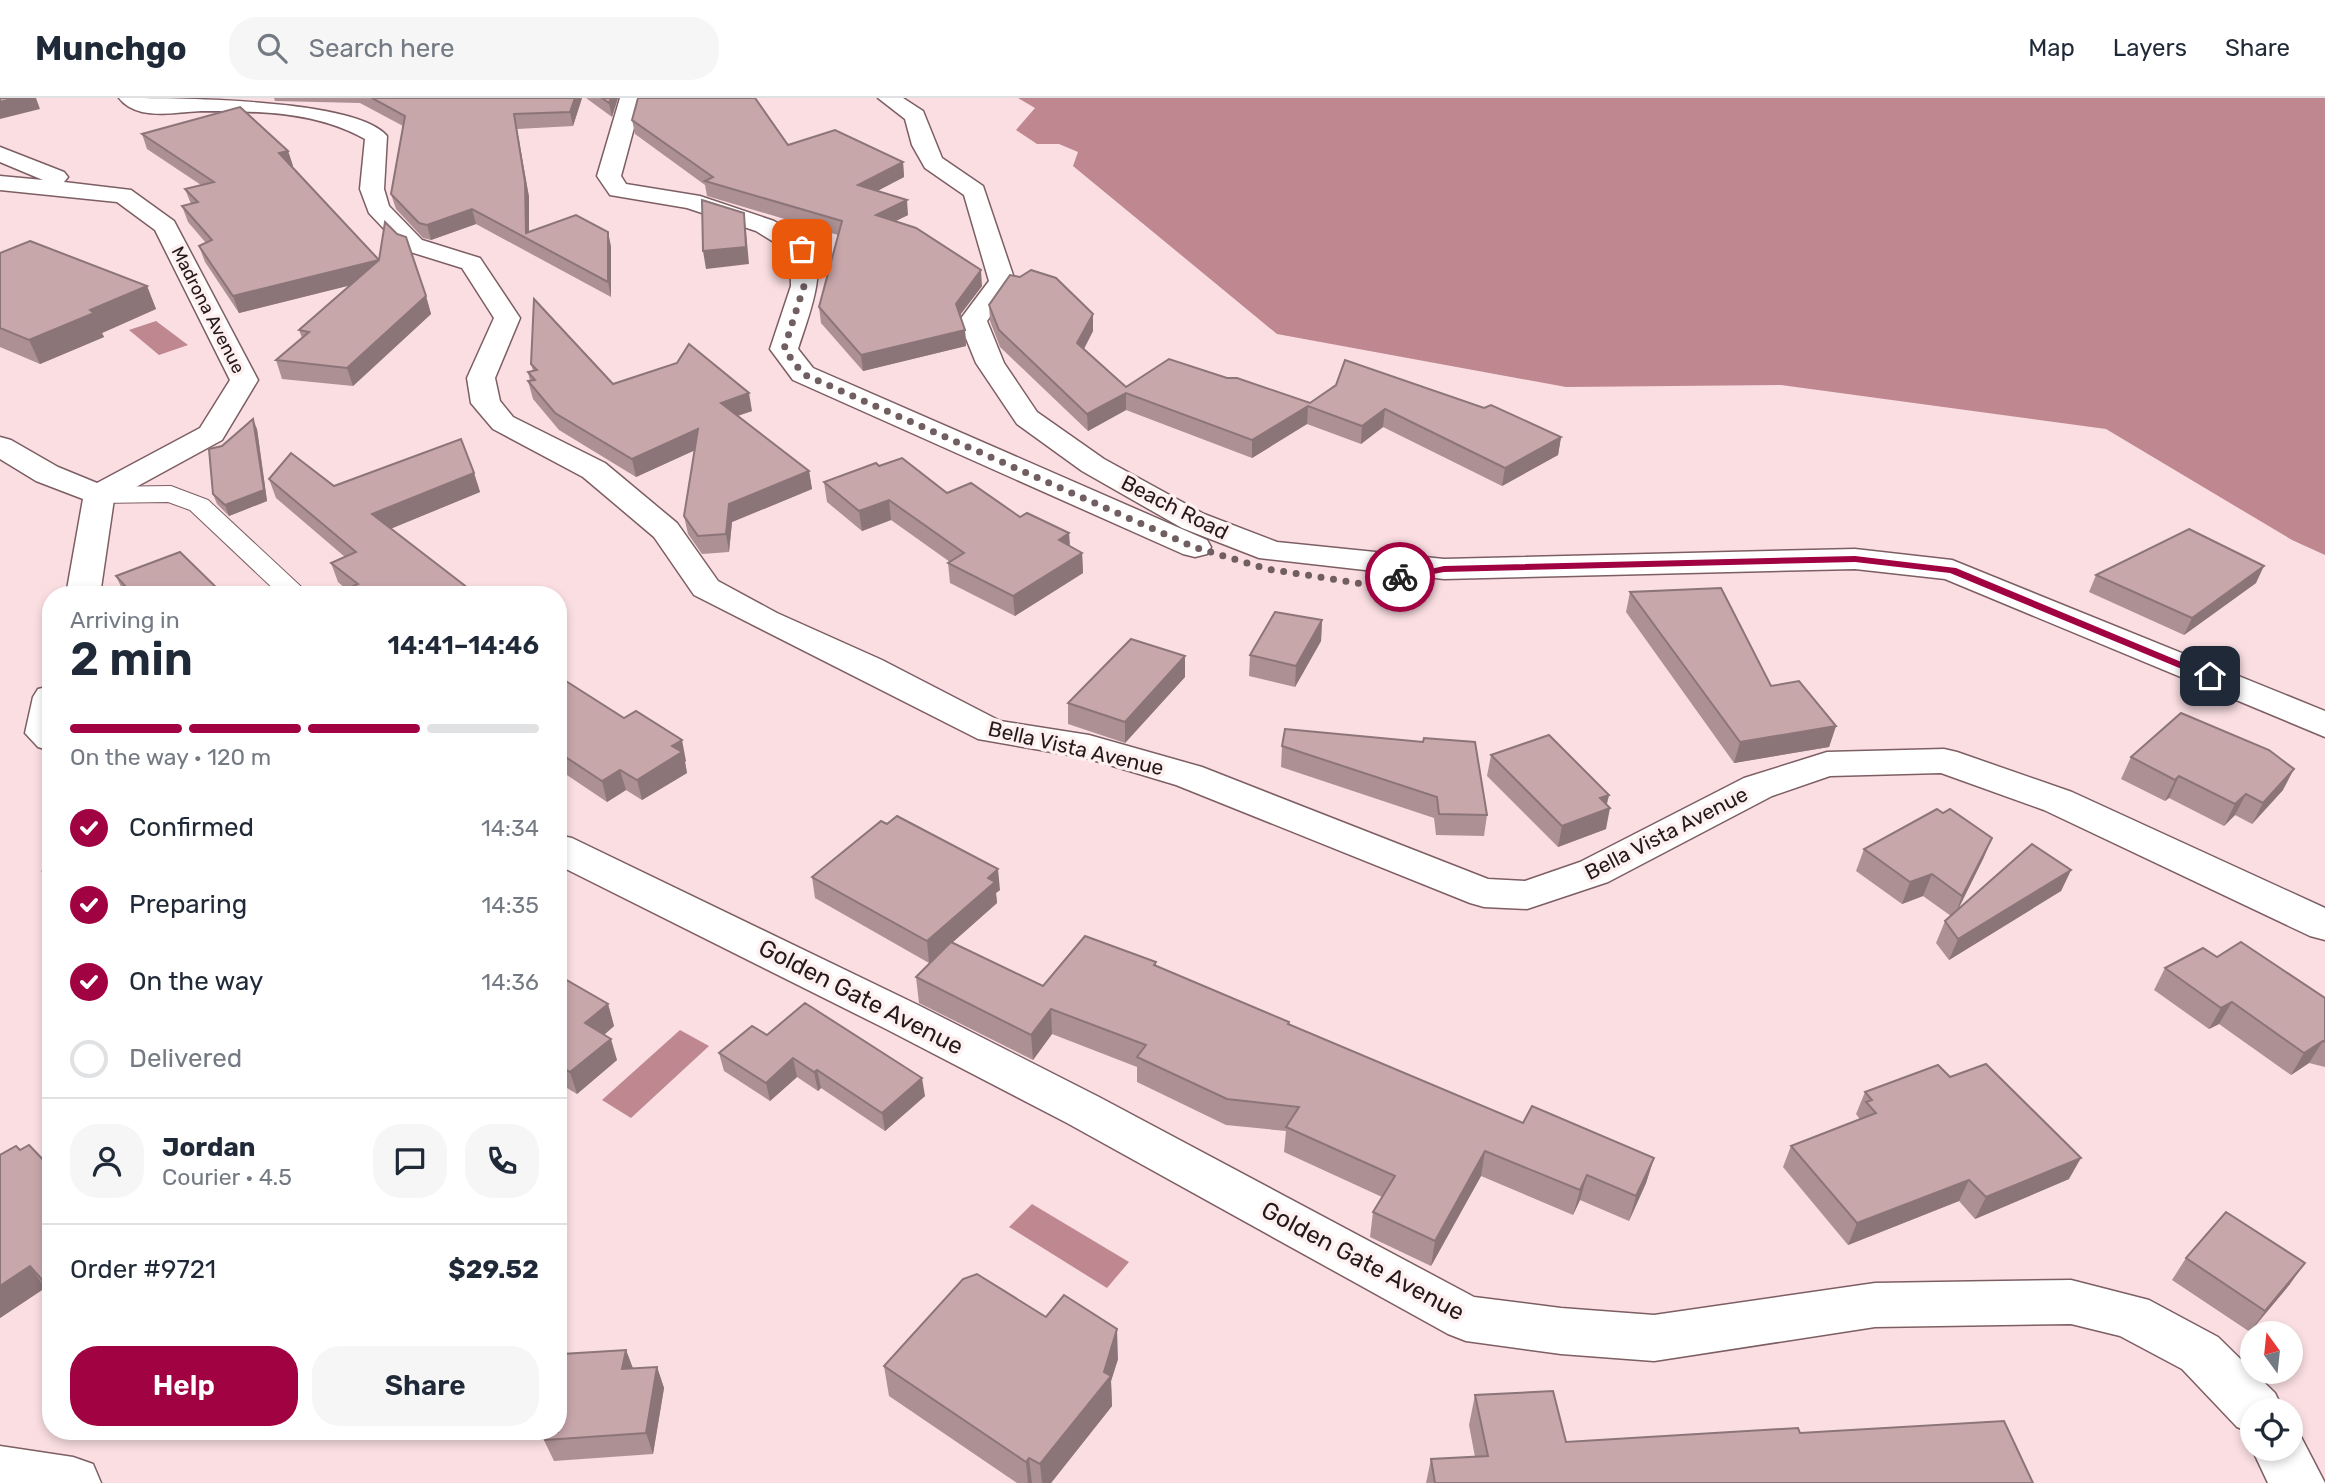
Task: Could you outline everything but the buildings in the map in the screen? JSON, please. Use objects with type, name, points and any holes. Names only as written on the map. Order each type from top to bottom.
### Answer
[{"type":"street","name":"Bella Vista Avenue","points":[[130,98],[145,106],[287,105],[334,113],[363,123],[376,136],[372,189],[378,208],[413,245],[471,263],[507,318],[481,378],[486,403],[503,423],[594,470],[666,530],[706,589],[765,620],[869,667],[991,732],[1089,747],[1189,776],[1484,893],[1527,895],[1594,872],[1758,787],[1827,764],[1944,761],[2058,801],[2325,925]]},
{"type":"street","points":[[631,98],[609,176],[618,190],[691,201],[765,226],[802,249],[804,286],[784,349],[803,374],[1194,547],[1267,569],[1363,584],[1444,569]]},
{"type":"street","name":"Beach Road","points":[[889,98],[915,116],[924,153],[941,171],[975,191],[1002,281],[972,321],[990,363],[1027,418],[1093,465],[1193,521],[1271,551],[1444,569],[1855,559],[1952,570],[2325,725]]},
{"type":"street","points":[[0,154],[83,190]]},
{"type":"street","name":"Madrona Avenue","points":[[0,183],[123,195],[165,226],[244,380],[211,434],[99,495]]},
{"type":"street","points":[[0,446],[47,474],[99,495],[171,494],[200,505],[286,586]]},
{"type":"street","points":[[84,586],[99,495]]},
{"type":"street","name":"Golden Gate Avenue","points":[[567,852],[865,998],[1083,1110],[1466,1318],[1561,1331],[1654,1338],[1875,1305],[2071,1302],[2131,1316],[2200,1353],[2244,1398]]},
{"type":"street","points":[[2286,1461],[2298,1483]]},
{"type":"street","points":[[0,1472],[73,1483]]},
{"type":"shaded area","points":[[1018,98],[2325,98],[2325,555],[2292,540],[2106,429],[1781,385],[1566,387],[1277,334],[1073,166],[1078,152],[1059,144],[1037,144],[1016,130],[1035,108]]},
{"type":"shaded area","points":[[156,321],[188,345],[159,355],[129,330]]},
{"type":"shaded area","points":[[680,1030],[709,1046],[631,1118],[602,1100]]},
{"type":"shaded area","points":[[1032,1204],[1129,1262],[1107,1288],[1009,1227]]},
{"type":"way so far","points":[[802,249],[804,286],[784,349],[803,374],[1194,547],[1267,569],[1363,584],[1400,577]]},
{"type":"route","points":[[1400,577],[1444,569],[1855,559],[1952,570],[2210,676]]}]
